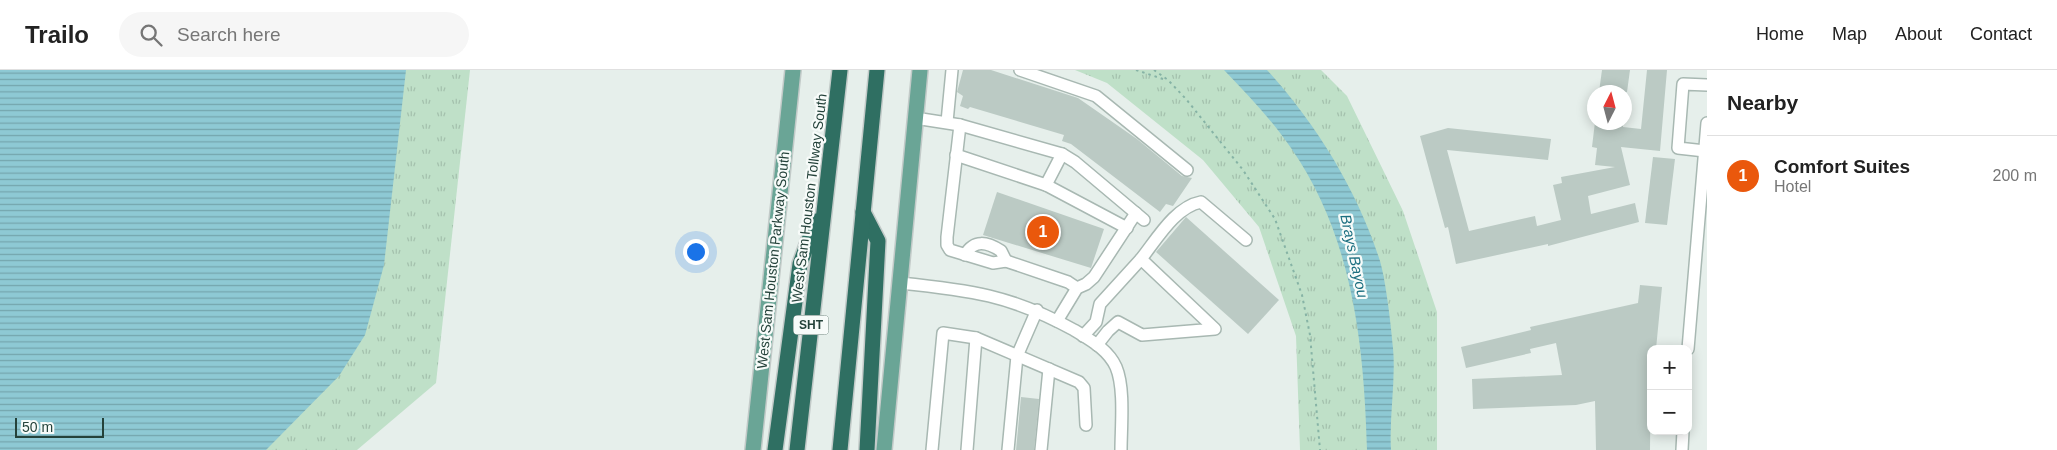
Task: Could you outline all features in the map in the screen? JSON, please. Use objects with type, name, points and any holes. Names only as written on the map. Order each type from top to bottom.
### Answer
[{"type":"highway","name":"West Sam Houston Tollway South","points":[[798,450],[824,200],[840,70]]},
{"type":"highway","points":[[840,450],[877,70]]},
{"type":"highway","points":[[775,450],[800,264],[824,200]]},
{"type":"highway","points":[[863,212],[878,241],[867,450]]},
{"type":"main road","name":"West Sam Houston Parkway South","points":[[753,450],[793,70]]},
{"type":"main road","points":[[887,448],[920,70]]},
{"type":"street","points":[[947,122],[952,70]]},
{"type":"street","points":[[1020,70],[1096,96],[1188,170]]},
{"type":"street","points":[[1704,151],[1678,148],[1682,84],[1707,85]]},
{"type":"street","points":[[915,118],[960,125],[1062,154],[1075,162],[1140,217],[1126,228],[1094,277],[1077,288],[1057,321]]},
{"type":"street","points":[[1688,345],[1707,123]]},
{"type":"street","points":[[960,125],[947,245],[955,253],[993,263],[1006,261],[1068,282],[1077,288]]},
{"type":"street","points":[[1046,185],[1062,154]]},
{"type":"street","points":[[956,155],[1046,185],[1126,228]]},
{"type":"street","points":[[1083,336],[1096,322],[1100,304],[1179,213],[1190,204],[1201,202],[1246,240]]},
{"type":"street","points":[[1097,345],[1108,330],[1118,322],[1142,335],[1215,329],[1141,259]]},
{"type":"street","points":[[1694,268],[1707,270]]},
{"type":"street","points":[[900,283],[993,296],[1038,310],[1097,345],[1108,354],[1120,378],[1121,450]]},
{"type":"street","points":[[1008,450],[1017,356],[1038,310]]},
{"type":"street","points":[[932,450],[943,333],[976,338],[1079,382],[1084,388],[1086,425]]},
{"type":"street","points":[[967,450],[976,338]]},
{"type":"street","points":[[1041,450],[1049,370]]},
{"type":"street","points":[[1682,450],[1683,435]]},
{"type":"path","points":[[1136,70],[1168,80]]},
{"type":"path","points":[[1154,70],[1168,80],[1242,170],[1275,219],[1302,295],[1310,335],[1320,450]]},
{"type":"green space","points":[[0,70],[470,70],[436,383],[357,450],[0,450]]},
{"type":"green space","points":[[1075,70],[1321,70],[1347,96],[1403,211],[1437,312],[1437,450],[1300,450],[1296,336],[1259,227],[1203,160],[1107,83]]},
{"type":"water","points":[[0,70],[406,70],[384,265],[365,335],[339,376],[266,450],[0,450]]},
{"type":"water","name":"Brays Bayou","points":[[1224,70],[1267,70],[1303,113],[1319,136],[1360,209],[1380,261],[1390,316],[1394,360],[1391,450],[1367,450],[1363,371],[1358,332],[1342,255],[1329,218],[1312,182],[1284,138],[1251,98]]},
{"type":"building","points":[[963,70],[991,70],[1078,98],[1137,139],[1182,176],[1192,178],[1173,206],[1166,204],[1160,212],[1071,144],[1062,141],[1064,135],[970,107],[968,109],[960,106],[963,96],[957,92]]},
{"type":"building","points":[[1602,70],[1630,70],[1628,85],[1600,85]]},
{"type":"building","points":[[1647,70],[1667,70],[1660,151],[1621,147],[1630,185],[1588,196],[1591,214],[1635,203],[1639,222],[1548,246],[1548,244],[1456,264],[1448,227],[1445,228],[1420,136],[1448,128],[1551,139],[1548,160],[1447,150],[1469,231],[1535,216],[1537,226],[1561,220],[1553,185],[1562,183],[1561,177],[1615,167],[1595,165],[1597,148],[1592,147],[1594,130],[1641,129]]},
{"type":"building","points":[[1653,157],[1675,159],[1667,225],[1645,223]]},
{"type":"building","points":[[997,192],[1104,229],[1091,268],[983,235]]},
{"type":"building","points":[[1186,217],[1279,300],[1248,334],[1156,252]]},
{"type":"building","points":[[1640,285],[1662,287],[1656,345],[1647,345],[1647,435],[1650,435],[1650,450],[1596,450],[1595,401],[1576,405],[1473,409],[1472,379],[1562,375],[1556,343],[1530,349],[1531,353],[1466,368],[1461,347],[1531,330],[1530,327],[1638,303]]},
{"type":"building","points":[[1021,397],[1039,399],[1034,450],[1016,450]]},
{"type":"place","name":"Comfort Suites","points":[[1043,232]]}]
